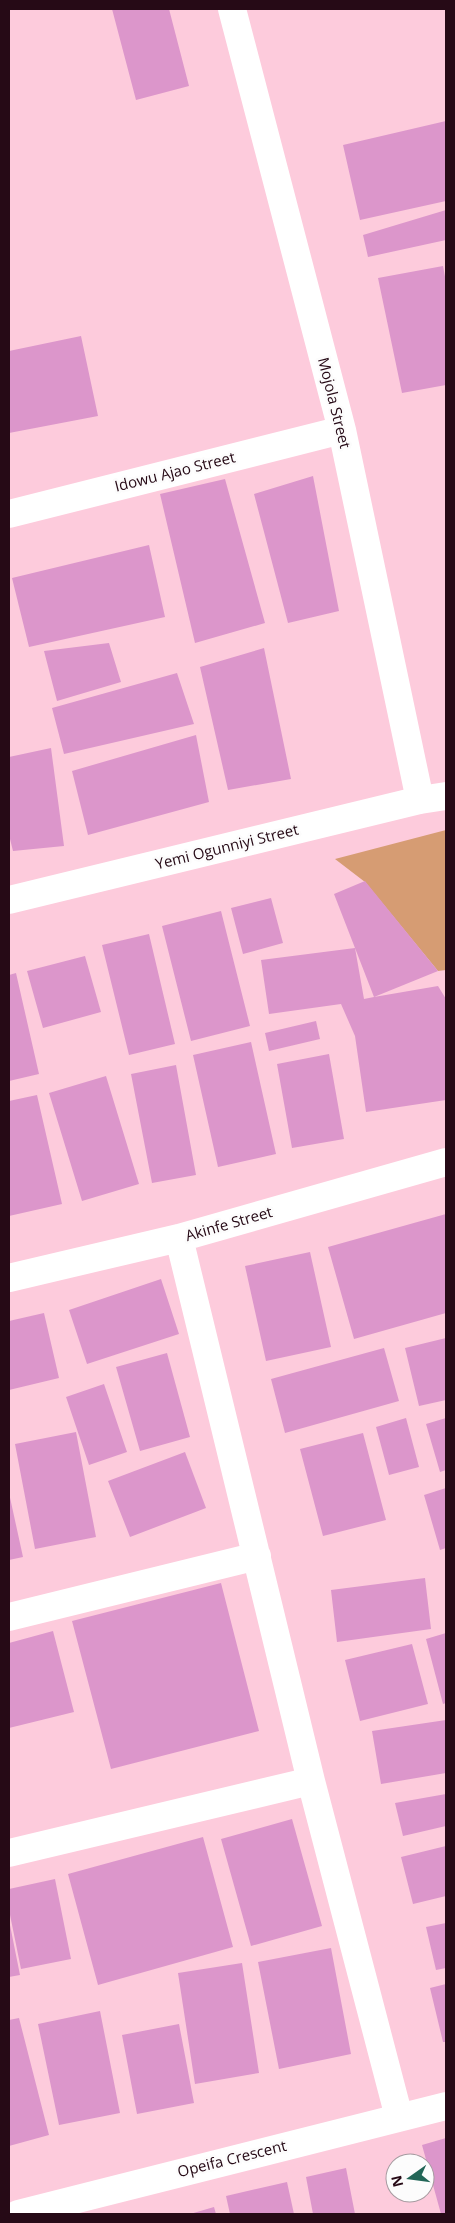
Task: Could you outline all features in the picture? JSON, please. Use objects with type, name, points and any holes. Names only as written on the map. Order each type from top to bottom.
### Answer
[{"type":"street","name":"Mojola Street","points":[[232,9],[342,430],[420,800]]},
{"type":"street","name":"Idowu Ajao Street","points":[[9,514],[342,430]]},
{"type":"street","name":"Yemi Ogunniyi Street","points":[[9,900],[420,800],[446,796]]},
{"type":"street","name":"Akinfe Street","points":[[9,1278],[179,1238],[446,1162]]},
{"type":"street","points":[[179,1238],[311,1781],[399,2117]]},
{"type":"street","points":[[9,1617],[257,1556]]},
{"type":"street","points":[[9,1853],[311,1781]]},
{"type":"street","name":"Opeifa Crescent","points":[[18,2214],[446,2106]]},
{"type":"shaded area","points":[[446,830],[446,970],[438,971],[365,882],[335,859]]},
{"type":"building","points":[[112,9],[169,9],[189,86],[136,100]]},
{"type":"building","points":[[446,121],[446,201],[360,220],[343,145]]},
{"type":"building","points":[[446,210],[446,240],[368,257],[363,235]]},
{"type":"building","points":[[443,266],[446,282],[446,385],[402,393],[378,278]]},
{"type":"building","points":[[81,336],[98,416],[9,433],[9,351]]},
{"type":"building","points":[[313,476],[339,611],[288,623],[254,494]]},
{"type":"building","points":[[225,479],[265,623],[195,643],[160,494]]},
{"type":"building","points":[[149,545],[165,617],[29,647],[12,578]]},
{"type":"building","points":[[109,643],[121,682],[57,701],[44,651]]},
{"type":"building","points":[[264,648],[291,779],[228,790],[200,667]]},
{"type":"building","points":[[177,673],[194,724],[64,754],[52,708]]},
{"type":"building","points":[[196,735],[209,802],[88,835],[72,771]]},
{"type":"building","points":[[51,748],[64,846],[13,851],[9,835],[9,757]]},
{"type":"building","points":[[365,881],[438,971],[374,997],[334,894]]},
{"type":"building","points":[[271,898],[283,943],[243,954],[231,908]]},
{"type":"building","points":[[221,911],[250,1026],[191,1041],[162,926]]},
{"type":"building","points":[[149,934],[175,1044],[129,1055],[102,945]]},
{"type":"building","points":[[355,948],[364,999],[438,986],[446,999],[446,1100],[366,1112],[355,1036],[341,1004],[269,1014],[261,960]]},
{"type":"building","points":[[85,956],[101,1012],[43,1028],[27,971]]},
{"type":"building","points":[[16,973],[39,1074],[9,1081],[9,975]]},
{"type":"building","points":[[316,1021],[320,1039],[269,1051],[265,1033]]},
{"type":"building","points":[[251,1042],[276,1154],[218,1167],[193,1055]]},
{"type":"building","points":[[329,1054],[344,1139],[292,1148],[277,1064]]},
{"type":"building","points":[[176,1065],[196,1175],[152,1183],[131,1074]]},
{"type":"building","points":[[106,1076],[139,1184],[82,1201],[49,1093]]},
{"type":"building","points":[[37,1095],[62,1204],[9,1216],[9,1101]]},
{"type":"building","points":[[446,1214],[446,1313],[354,1339],[328,1247]]},
{"type":"building","points":[[310,1252],[331,1347],[266,1361],[245,1266]]},
{"type":"building","points":[[161,1279],[179,1334],[87,1364],[69,1310]]},
{"type":"building","points":[[44,1313],[59,1378],[9,1390],[9,1321]]},
{"type":"building","points":[[446,1338],[446,1400],[419,1406],[405,1348]]},
{"type":"building","points":[[384,1348],[399,1401],[285,1433],[271,1379]]},
{"type":"building","points":[[167,1353],[190,1437],[140,1451],[116,1367]]},
{"type":"building","points":[[104,1384],[127,1452],[89,1465],[66,1397]]},
{"type":"building","points":[[406,1418],[419,1467],[389,1475],[376,1427]]},
{"type":"building","points":[[446,1418],[446,1470],[440,1472],[426,1424]]},
{"type":"building","points":[[76,1432],[96,1537],[35,1549],[15,1444]]},
{"type":"building","points":[[363,1433],[386,1520],[323,1536],[300,1449]]},
{"type":"building","points":[[185,1452],[206,1508],[130,1537],[108,1481]]},
{"type":"building","points":[[446,1488],[446,1548],[440,1550],[424,1495]]},
{"type":"building","points":[[9,1493],[23,1557],[9,1560]]},
{"type":"building","points":[[425,1578],[431,1629],[337,1642],[331,1590]]},
{"type":"building","points":[[221,1583],[259,1731],[111,1769],[72,1621]]},
{"type":"building","points":[[53,1631],[74,1712],[9,1728],[9,1643]]},
{"type":"building","points":[[446,1633],[446,1703],[443,1704],[426,1639]]},
{"type":"building","points":[[412,1644],[428,1704],[360,1721],[345,1660]]},
{"type":"building","points":[[446,1720],[446,1773],[381,1784],[372,1731]]},
{"type":"building","points":[[446,1794],[446,1826],[403,1836],[395,1803]]},
{"type":"building","points":[[292,1819],[322,1926],[251,1946],[221,1839]]},
{"type":"building","points":[[203,1837],[233,1947],[98,1985],[68,1874]]},
{"type":"building","points":[[446,1846],[446,1896],[413,1904],[401,1857]]},
{"type":"building","points":[[55,1879],[71,1959],[21,1969],[9,1910],[9,1889]]},
{"type":"building","points":[[9,1920],[20,1975],[9,1977]]},
{"type":"building","points":[[446,1923],[446,1968],[436,1970],[426,1927]]},
{"type":"building","points":[[331,1948],[351,2054],[279,2069],[258,1962]]},
{"type":"building","points":[[242,1963],[259,2073],[195,2084],[178,1973]]},
{"type":"building","points":[[446,1984],[446,2042],[443,2042],[430,1988]]},
{"type":"building","points":[[100,2011],[120,2113],[59,2125],[38,2024]]},
{"type":"building","points":[[19,2018],[49,2135],[9,2146],[9,2020]]},
{"type":"building","points":[[179,2024],[194,2103],[137,2114],[122,2035]]},
{"type":"building","points":[[446,2138],[446,2214],[441,2214],[435,2192],[435,2153],[424,2153],[422,2145]]},
{"type":"building","points":[[346,2168],[355,2214],[313,2214],[306,2177]]},
{"type":"building","points":[[287,2182],[294,2214],[230,2214],[226,2196]]},
{"type":"building","points":[[214,2207],[216,2214],[190,2214]]}]
